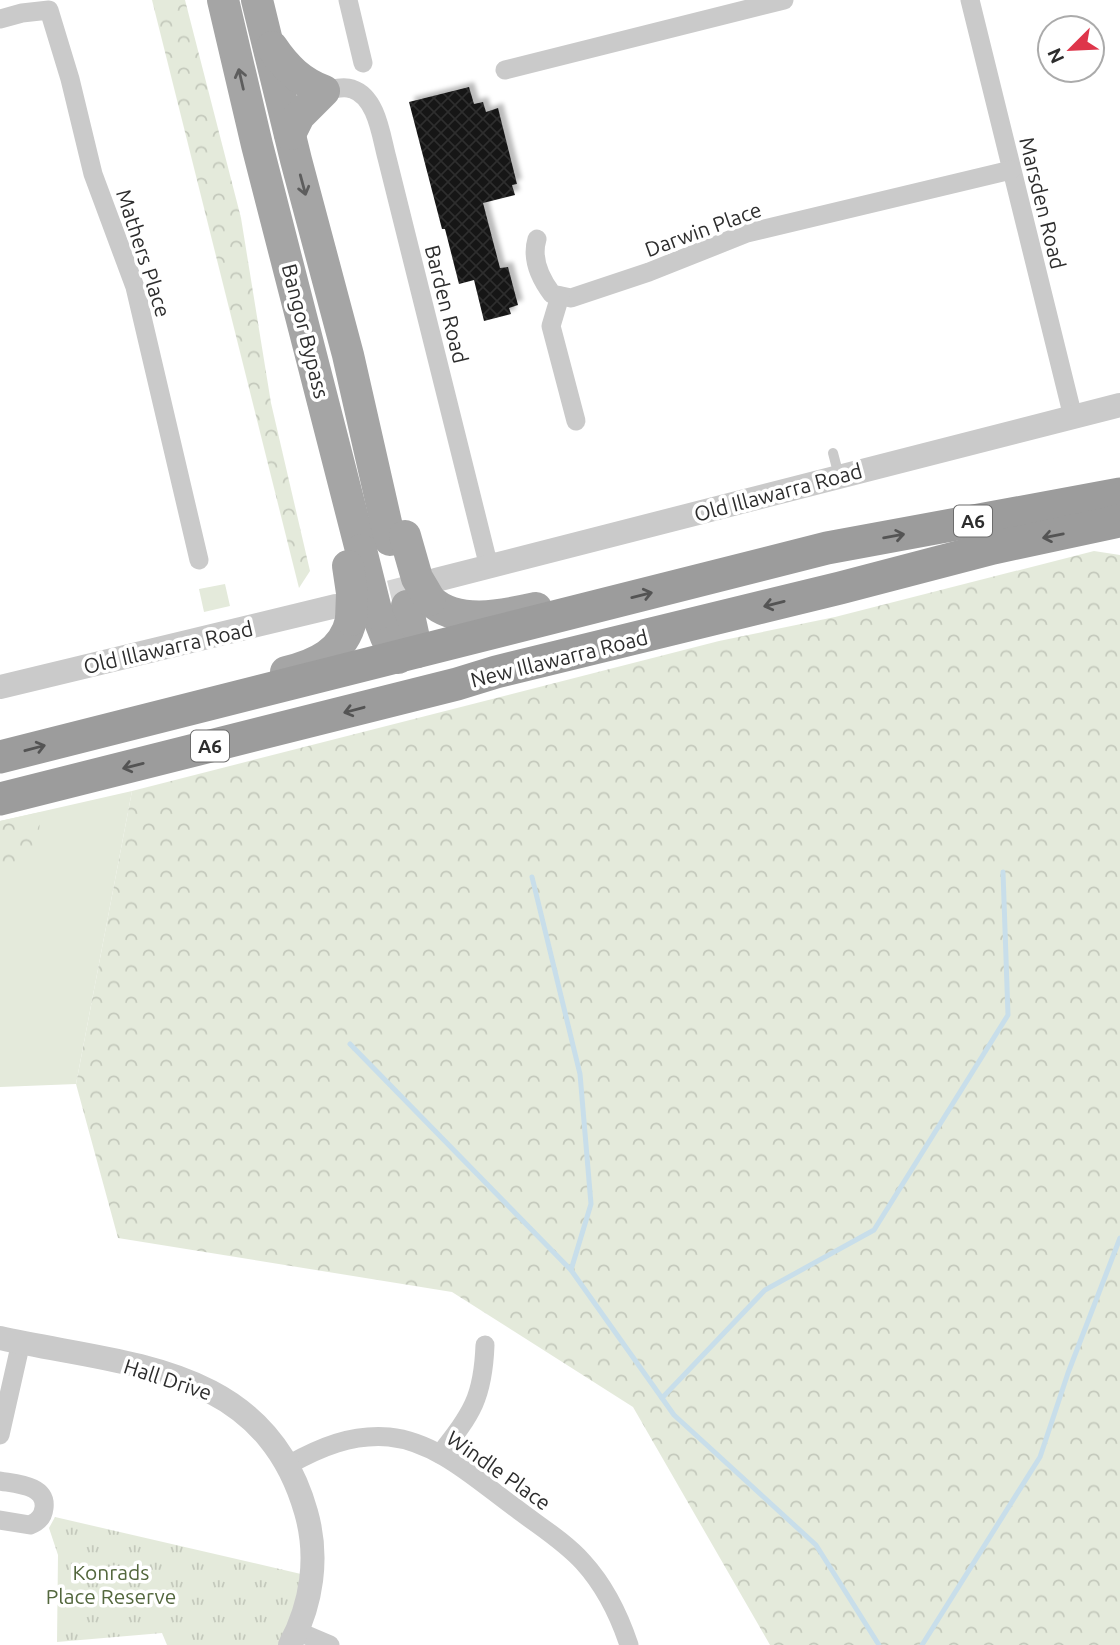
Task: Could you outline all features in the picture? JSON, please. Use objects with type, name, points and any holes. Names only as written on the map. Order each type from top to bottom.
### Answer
[{"type":"highway","name":"New Illawarra Road","points":[[0,757],[827,548],[1120,494]]},
{"type":"highway","name":"New Illawarra Road","points":[[0,799],[496,671],[840,589],[993,548],[1120,522]]},
{"type":"highway","points":[[408,655],[423,692]]},
{"type":"main road","name":"Bangor Bypass","points":[[223,0],[257,145],[329,422],[353,552],[355,614],[408,655],[425,596],[398,538],[257,0]]},
{"type":"main road","points":[[267,40],[291,71],[307,84],[324,91],[299,116],[290,134]]},
{"type":"main road","points":[[425,596],[442,609],[468,615],[511,614],[570,600],[601,606]]},
{"type":"main road","points":[[213,703],[242,681],[302,667],[323,659],[340,645],[355,614]]},
{"type":"street","points":[[348,0],[363,63]]},
{"type":"street","points":[[505,70],[784,0]]},
{"type":"street","name":"Marsden Road","points":[[970,0],[1073,417]]},
{"type":"street","name":"Mathers Place","points":[[0,19],[48,5],[70,79],[93,174],[135,287],[199,560]]},
{"type":"street","name":"Barden Road","points":[[324,91],[352,88],[366,98],[373,111],[486,555],[492,566]]},
{"type":"street","name":"Darwin Place","points":[[560,296],[571,298],[636,277],[747,233],[1011,170]]},
{"type":"street","points":[[537,239],[535,248],[539,276],[552,294],[560,296],[551,326],[576,421]]},
{"type":"street","name":"Old Illawarra Road","points":[[425,596],[492,566],[836,464],[1073,417],[1120,405]]},
{"type":"street","name":"Old Illawarra Road","points":[[0,687],[355,614]]},
{"type":"street","points":[[0,1434],[10,1340]]},
{"type":"street","name":"Hall Drive","points":[[10,1340],[181,1378],[239,1407],[254,1420],[288,1465],[302,1496],[313,1547],[310,1595],[294,1638]]},
{"type":"street","points":[[440,1454],[472,1409],[480,1391],[484,1376],[485,1345]]},
{"type":"street","name":"Windle Place","points":[[288,1465],[339,1441],[370,1436],[408,1441],[440,1454],[553,1536],[583,1562],[613,1606],[629,1645]]},
{"type":"street","points":[[0,1481],[33,1489],[41,1495],[45,1507],[40,1518],[30,1525],[0,1520]]},
{"type":"street","points":[[294,1638],[330,1645]]},
{"type":"green space","points":[[152,0],[185,0],[241,218],[271,403],[310,571],[299,588]]},
{"type":"green space","points":[[1094,551],[1120,555],[1120,1645],[770,1645],[633,1407],[452,1292],[118,1238],[76,1084],[132,791],[719,641],[835,617]]},
{"type":"green space","points":[[225,584],[230,606],[204,612],[199,589]]},
{"type":"green space","points":[[132,791],[76,1084],[0,1087],[0,821]]},
{"type":"green space","points":[[41,812],[36,860],[0,889],[0,821]]},
{"type":"green space","name":"Konrads Place Reserve","points":[[55,1517],[301,1574],[293,1611],[278,1645],[167,1645],[162,1633],[57,1642],[58,1555],[49,1528]]},
{"type":"building","points":[[469,87],[474,104],[483,102],[486,112],[498,108],[517,184],[512,185],[515,195],[483,203],[500,268],[508,267],[518,305],[509,308],[511,314],[484,321],[474,280],[459,284],[409,102]]},
{"type":"waterway","points":[[662,1398],[765,1290],[874,1230],[1008,1015],[1003,872]]},
{"type":"waterway","points":[[532,877],[580,1074],[591,1204],[571,1270]]},
{"type":"waterway","points":[[350,1044],[571,1270],[674,1415],[816,1545],[879,1645]]},
{"type":"waterway","points":[[922,1645],[1040,1457],[1068,1373],[1120,1238]]},
{"type":"tunnel","points":[[355,601],[435,581]]}]
